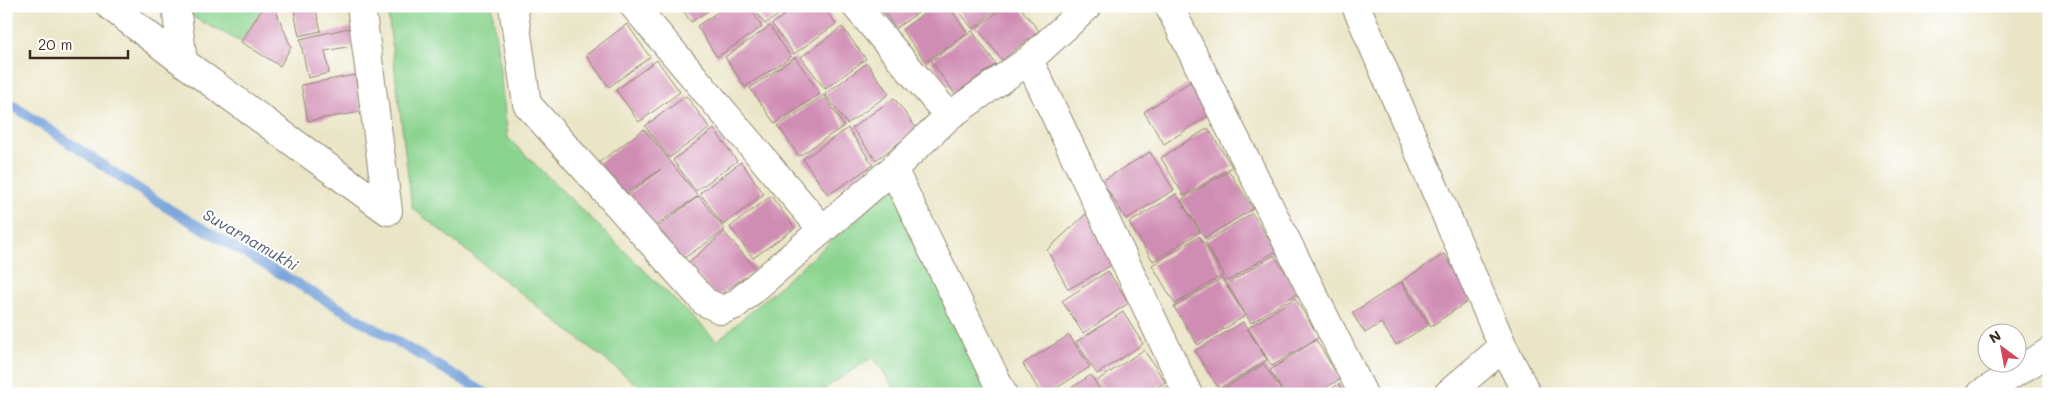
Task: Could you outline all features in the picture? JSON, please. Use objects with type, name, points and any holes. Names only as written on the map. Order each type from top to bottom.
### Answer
[{"type":"street","points":[[110,6],[183,62],[388,211],[361,6]]},
{"type":"street","points":[[176,6],[183,62]]},
{"type":"street","points":[[513,6],[527,104],[705,302],[722,310],[735,305],[893,169],[949,116],[1029,60],[1071,12]]},
{"type":"street","points":[[634,6],[822,229]]},
{"type":"street","points":[[856,6],[949,116]]},
{"type":"street","points":[[1169,6],[1364,394]]},
{"type":"street","points":[[1356,6],[1504,347],[1527,394]]},
{"type":"street","points":[[1029,60],[1188,394]]},
{"type":"street","points":[[893,169],[1004,394]]},
{"type":"street","points":[[1448,394],[1504,347]]},
{"type":"street","points":[[1981,394],[2049,352]]},
{"type":"green space","points":[[198,6],[264,6],[241,42],[191,16]]},
{"type":"green space","points":[[387,6],[492,6],[508,138],[717,341],[895,185],[993,394],[898,394],[873,357],[816,394],[649,394],[412,208]]},
{"type":"building","points":[[264,6],[274,6],[291,47],[280,66],[241,42]]},
{"type":"building","points":[[293,6],[330,6],[316,10],[321,31],[299,36]]},
{"type":"building","points":[[680,6],[715,6],[691,22]]},
{"type":"building","points":[[727,6],[749,6],[762,27],[717,57],[697,26]]},
{"type":"building","points":[[752,6],[791,6],[765,24]]},
{"type":"building","points":[[797,6],[823,6],[836,24],[794,54],[772,24]]},
{"type":"building","points":[[879,6],[928,6],[896,28]]},
{"type":"building","points":[[934,6],[948,6],[967,32],[926,62],[902,30]]},
{"type":"building","points":[[955,6],[1001,6],[973,29]]},
{"type":"building","points":[[1005,6],[1019,6],[1039,31],[1002,60],[977,28]]},
{"type":"building","points":[[627,24],[650,57],[609,87],[586,55]]},
{"type":"building","points":[[770,26],[791,57],[745,87],[725,57]]},
{"type":"building","points":[[353,27],[357,45],[325,51],[329,73],[308,78],[300,39]]},
{"type":"building","points":[[842,27],[866,59],[825,89],[801,57]]},
{"type":"building","points":[[972,31],[996,64],[955,94],[931,61]]},
{"type":"building","points":[[795,57],[820,94],[775,124],[750,88]]},
{"type":"building","points":[[657,60],[680,92],[639,122],[616,90]]},
{"type":"building","points":[[867,63],[889,94],[847,124],[825,94]]},
{"type":"building","points":[[355,75],[361,112],[308,121],[301,85]]},
{"type":"building","points":[[1190,82],[1211,114],[1164,144],[1144,112]]},
{"type":"building","points":[[824,95],[844,126],[799,156],[778,126]]},
{"type":"building","points":[[686,96],[710,128],[669,158],[645,126]]},
{"type":"building","points":[[894,98],[917,129],[876,160],[852,128]]},
{"type":"building","points":[[848,128],[873,165],[828,195],[803,159]]},
{"type":"building","points":[[1208,128],[1232,167],[1184,196],[1161,158]]},
{"type":"building","points":[[644,129],[698,196],[650,229],[625,197],[661,169],[622,196],[597,164]]},
{"type":"building","points":[[714,129],[737,161],[696,191],[673,160]]},
{"type":"building","points":[[1150,152],[1174,190],[1126,219],[1102,181]]},
{"type":"building","points":[[741,162],[764,194],[723,225],[700,193]]},
{"type":"building","points":[[1229,171],[1253,209],[1205,238],[1181,200]]},
{"type":"building","points":[[1176,194],[1200,232],[1153,261],[1129,223]]},
{"type":"building","points":[[699,196],[725,230],[677,263],[652,231]]},
{"type":"building","points":[[771,196],[795,228],[753,258],[730,227]]},
{"type":"building","points":[[1252,213],[1276,251],[1228,281],[1205,242]]},
{"type":"building","points":[[1086,214],[1114,264],[1068,289],[1047,250]]},
{"type":"building","points":[[724,232],[756,269],[717,297],[687,264]]},
{"type":"building","points":[[1199,236],[1223,275],[1175,304],[1152,265]]},
{"type":"building","points":[[1444,254],[1473,298],[1431,326],[1402,281]]},
{"type":"building","points":[[1274,255],[1298,293],[1251,323],[1227,284]]},
{"type":"building","points":[[1108,271],[1129,303],[1083,333],[1062,301]]},
{"type":"building","points":[[1222,278],[1245,316],[1198,345],[1174,307]]},
{"type":"building","points":[[1401,282],[1428,325],[1396,345],[1381,323],[1365,333],[1352,313]]},
{"type":"building","points":[[1295,298],[1319,337],[1272,366],[1248,328]]},
{"type":"building","points":[[1123,312],[1143,344],[1097,374],[1076,342]]},
{"type":"building","points":[[1243,322],[1267,360],[1219,389],[1195,351]]},
{"type":"building","points":[[1069,335],[1090,367],[1047,394],[1041,394],[1023,364]]},
{"type":"building","points":[[1316,340],[1340,379],[1316,394],[1284,394],[1270,370]]},
{"type":"building","points":[[1144,350],[1165,382],[1147,394],[1107,394],[1098,380]]},
{"type":"building","points":[[1264,364],[1283,394],[1217,394],[1217,393]]},
{"type":"building","points":[[1091,375],[1103,394],[1062,394]]},
{"type":"building","points":[[1339,384],[1345,394],[1323,394]]},
{"type":"building","points":[[1165,386],[1170,394],[1153,394]]},
{"type":"waterway","name":"Suvarnamukhi","points":[[6,101],[169,209],[487,394]]}]
